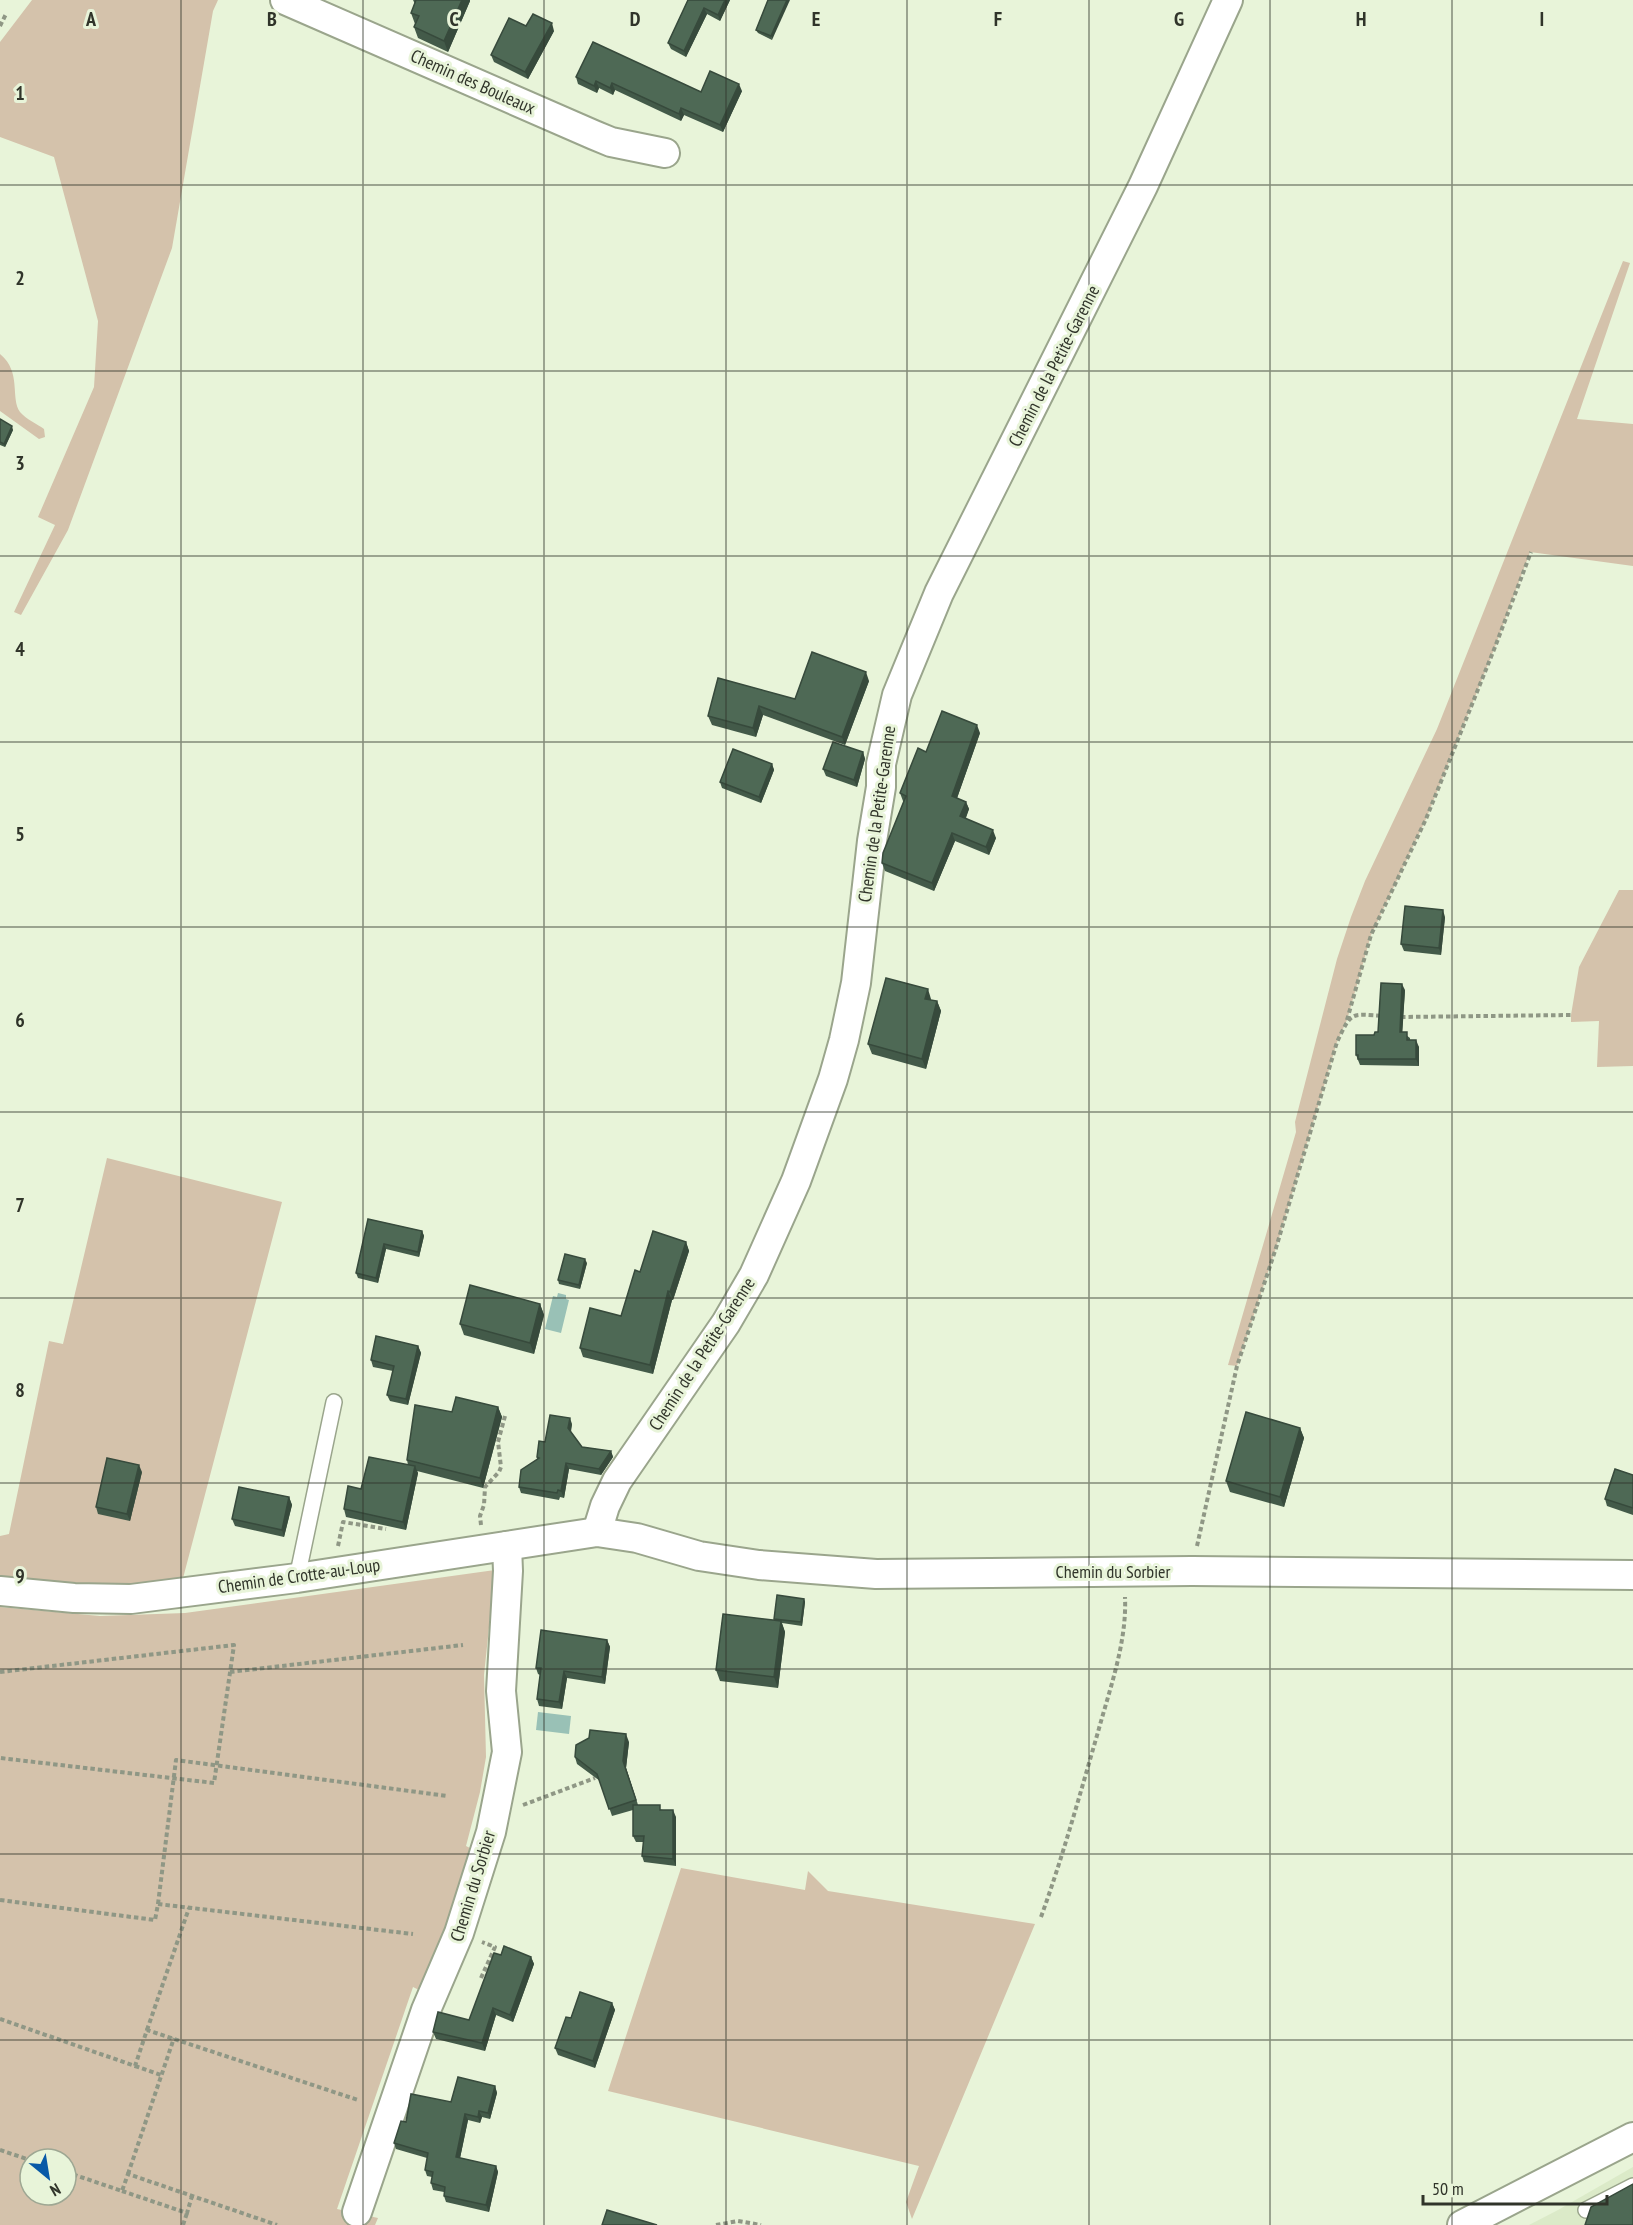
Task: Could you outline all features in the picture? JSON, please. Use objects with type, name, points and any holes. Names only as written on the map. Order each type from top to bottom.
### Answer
[{"type":"street","name":"Chemin des Bouleaux","points":[[285,0],[594,135],[665,153]]},
{"type":"street","name":"Chemin de la Petite-Garenne","points":[[597,1532],[605,1506],[617,1480],[726,1323],[749,1283],[773,1236],[796,1182],[844,1040],[856,983],[870,851],[881,787],[881,765],[897,695],[939,593],[1143,186],[1228,0]]},
{"type":"street","name":"Chemin de Crotte-au-Loup","points":[[0,1591],[74,1598],[130,1599],[297,1578],[597,1532]]},
{"type":"street","name":"Chemin du Sorbier","points":[[597,1532],[637,1538],[699,1556],[759,1565],[876,1574],[1192,1571],[1633,1575]]},
{"type":"street","name":"Chemin du Sorbier","points":[[357,2211],[426,2010],[459,1934],[474,1890],[494,1816],[507,1752],[501,1681],[508,1571],[496,1548]]},
{"type":"street","points":[[1462,2225],[1633,2137]]},
{"type":"lane","points":[[297,1578],[334,1402]]},
{"type":"lane","points":[[1586,2210],[1633,2186]]},
{"type":"path","points":[[0,26],[6,14]]},
{"type":"path","points":[[1192,1571],[1237,1366],[1276,1248],[1374,927],[1426,819],[1495,647],[1530,552]]},
{"type":"path","points":[[1347,1020],[1366,1014],[1388,1016]]},
{"type":"path","points":[[1398,1017],[1571,1015]]},
{"type":"path","points":[[496,1548],[480,1516],[486,1487],[501,1467],[498,1442],[505,1416]]},
{"type":"path","points":[[333,1572],[343,1522],[386,1529]]},
{"type":"path","points":[[1041,1917],[1062,1860],[1118,1656],[1126,1615],[1124,1572]]},
{"type":"path","points":[[0,1672],[234,1645],[214,1784],[0,1758]]},
{"type":"path","points":[[230,1672],[463,1645]]},
{"type":"path","points":[[0,1900],[155,1920],[176,1760],[447,1797]]},
{"type":"path","points":[[494,1816],[595,1778]]},
{"type":"path","points":[[158,1904],[413,1934]]},
{"type":"path","points":[[135,2066],[189,1908]]},
{"type":"path","points":[[0,2019],[161,2075]]},
{"type":"path","points":[[147,2030],[358,2100]]},
{"type":"path","points":[[122,2191],[174,2038]]},
{"type":"path","points":[[0,2150],[18,2156]]},
{"type":"path","points":[[128,2174],[277,2225]]},
{"type":"path","points":[[78,2176],[187,2213]]},
{"type":"path","points":[[183,2225],[192,2196]]},
{"type":"path","points":[[716,2225],[738,2221],[761,2225]]},
{"type":"shaded area","points":[[32,0],[218,0],[213,11],[172,248],[68,530],[21,615],[14,612],[55,525],[38,517],[94,387],[98,321],[54,157],[0,137],[0,42]]},
{"type":"shaded area","points":[[1623,261],[1630,263],[1577,419],[1633,424],[1633,566],[1530,552],[1495,647],[1426,819],[1371,935],[1347,1020],[1337,1042],[1276,1248],[1237,1366],[1228,1365],[1296,1132],[1295,1122],[1337,959],[1351,917],[1365,881],[1437,729]]},
{"type":"shaded area","points":[[0,354],[11,369],[20,412],[44,429],[45,437],[39,439],[0,411]]},
{"type":"shaded area","points":[[1619,890],[1633,890],[1633,1066],[1597,1067],[1599,1021],[1571,1022],[1571,1015],[1579,967]]},
{"type":"shaded area","points":[[107,1158],[282,1202],[182,1582],[90,1588],[0,1578],[0,1536],[9,1534],[49,1341],[63,1344]]},
{"type":"shaded area","points":[[495,1570],[484,1675],[486,1757],[480,1792],[466,1846],[476,1851],[421,1991],[413,1987],[337,2209],[378,2218],[375,2225],[0,2225],[0,1607],[100,1616],[185,1613]]},
{"type":"shaded area","points":[[681,1868],[805,1890],[808,1871],[828,1891],[1035,1924],[912,2219],[906,2202],[919,2166],[608,2091]]},
{"type":"shaded area","points":[[1633,2167],[1633,2225],[1529,2225],[1558,2210]]},
{"type":"water","points":[[558,1293],[566,1295],[566,1299],[569,1300],[561,1333],[545,1329],[553,1296],[557,1297]]},
{"type":"water","points":[[538,1712],[571,1716],[569,1734],[536,1730]]},
{"type":"building","points":[[416,0],[462,0],[444,41],[414,27],[419,16],[411,13]]},
{"type":"building","points":[[688,0],[725,0],[718,15],[704,8],[684,51],[668,43]]},
{"type":"building","points":[[768,0],[787,0],[771,36],[756,30]]},
{"type":"building","points":[[533,14],[552,23],[525,72],[491,55],[509,18],[526,26]]},
{"type":"building","points":[[593,42],[701,92],[710,71],[739,84],[720,125],[681,108],[679,114],[612,83],[610,88],[596,81],[594,86],[576,77]]},
{"type":"building","points":[[0,419],[12,426],[4,444],[0,442]]},
{"type":"building","points":[[812,652],[866,672],[842,737],[759,706],[753,728],[708,716],[718,678],[795,699]]},
{"type":"building","points":[[942,711],[977,725],[952,796],[966,802],[960,816],[993,830],[986,847],[952,833],[932,883],[882,863],[883,853],[906,796],[900,793],[918,748],[926,752]]},
{"type":"building","points":[[833,742],[863,752],[854,780],[823,769]]},
{"type":"building","points":[[733,749],[772,764],[759,797],[720,782]]},
{"type":"building","points":[[1405,906],[1443,910],[1439,948],[1401,944]]},
{"type":"building","points":[[886,978],[928,989],[925,999],[937,1001],[922,1059],[868,1044]]},
{"type":"building","points":[[1381,983],[1402,984],[1400,1032],[1407,1032],[1407,1040],[1416,1040],[1416,1059],[1358,1059],[1356,1055],[1356,1035],[1374,1035],[1378,1032]]},
{"type":"building","points":[[368,1219],[422,1231],[418,1252],[384,1244],[376,1278],[356,1273]]},
{"type":"building","points":[[653,1231],[686,1242],[670,1292],[668,1291],[650,1365],[580,1348],[590,1308],[621,1316],[635,1270],[640,1272]]},
{"type":"building","points":[[565,1254],[585,1259],[579,1285],[558,1280]]},
{"type":"building","points":[[470,1285],[540,1304],[530,1343],[460,1324]]},
{"type":"building","points":[[376,1336],[418,1346],[406,1399],[387,1395],[394,1366],[371,1360]]},
{"type":"building","points":[[456,1397],[498,1407],[480,1478],[407,1460],[415,1405],[452,1412]]},
{"type":"building","points":[[1246,1412],[1300,1428],[1280,1497],[1226,1481]]},
{"type":"building","points":[[550,1415],[570,1418],[568,1428],[582,1447],[611,1451],[599,1469],[566,1463],[561,1491],[558,1490],[557,1493],[519,1487],[521,1470],[539,1458],[537,1457],[539,1441],[545,1442]]},
{"type":"building","points":[[369,1457],[415,1466],[403,1522],[344,1509],[348,1486],[361,1489]]},
{"type":"building","points":[[107,1458],[139,1465],[127,1514],[96,1507]]},
{"type":"building","points":[[1615,1469],[1633,1475],[1633,1508],[1605,1499]]},
{"type":"building","points":[[239,1487],[289,1497],[282,1530],[232,1519]]},
{"type":"building","points":[[777,1595],[804,1599],[801,1622],[774,1619]]},
{"type":"building","points":[[723,1614],[781,1621],[774,1677],[716,1670]]},
{"type":"building","points":[[541,1630],[607,1640],[602,1677],[564,1671],[559,1702],[537,1699],[541,1668],[536,1668]]},
{"type":"building","points":[[590,1730],[626,1734],[623,1761],[636,1800],[609,1809],[597,1774],[575,1757],[576,1745],[589,1738]]},
{"type":"building","points":[[633,1805],[660,1805],[660,1810],[673,1810],[673,1859],[642,1856],[644,1836],[633,1836]]},
{"type":"building","points":[[504,1946],[531,1957],[510,2015],[493,2008],[482,2043],[433,2032],[438,2012],[469,2020],[494,1953],[501,1955]]},
{"type":"building","points":[[580,1992],[612,2003],[593,2061],[555,2048],[566,2017],[571,2018]]},
{"type":"building","points":[[458,2077],[495,2086],[488,2113],[479,2111],[478,2117],[465,2114],[456,2157],[496,2166],[486,2205],[444,2196],[445,2187],[431,2183],[433,2172],[425,2170],[428,2153],[394,2143],[401,2121],[406,2122],[411,2094],[451,2102]]},
{"type":"building","points":[[1633,2184],[1633,2225],[1585,2225],[1591,2207]]},
{"type":"building","points":[[607,2210],[657,2225],[602,2225]]}]
